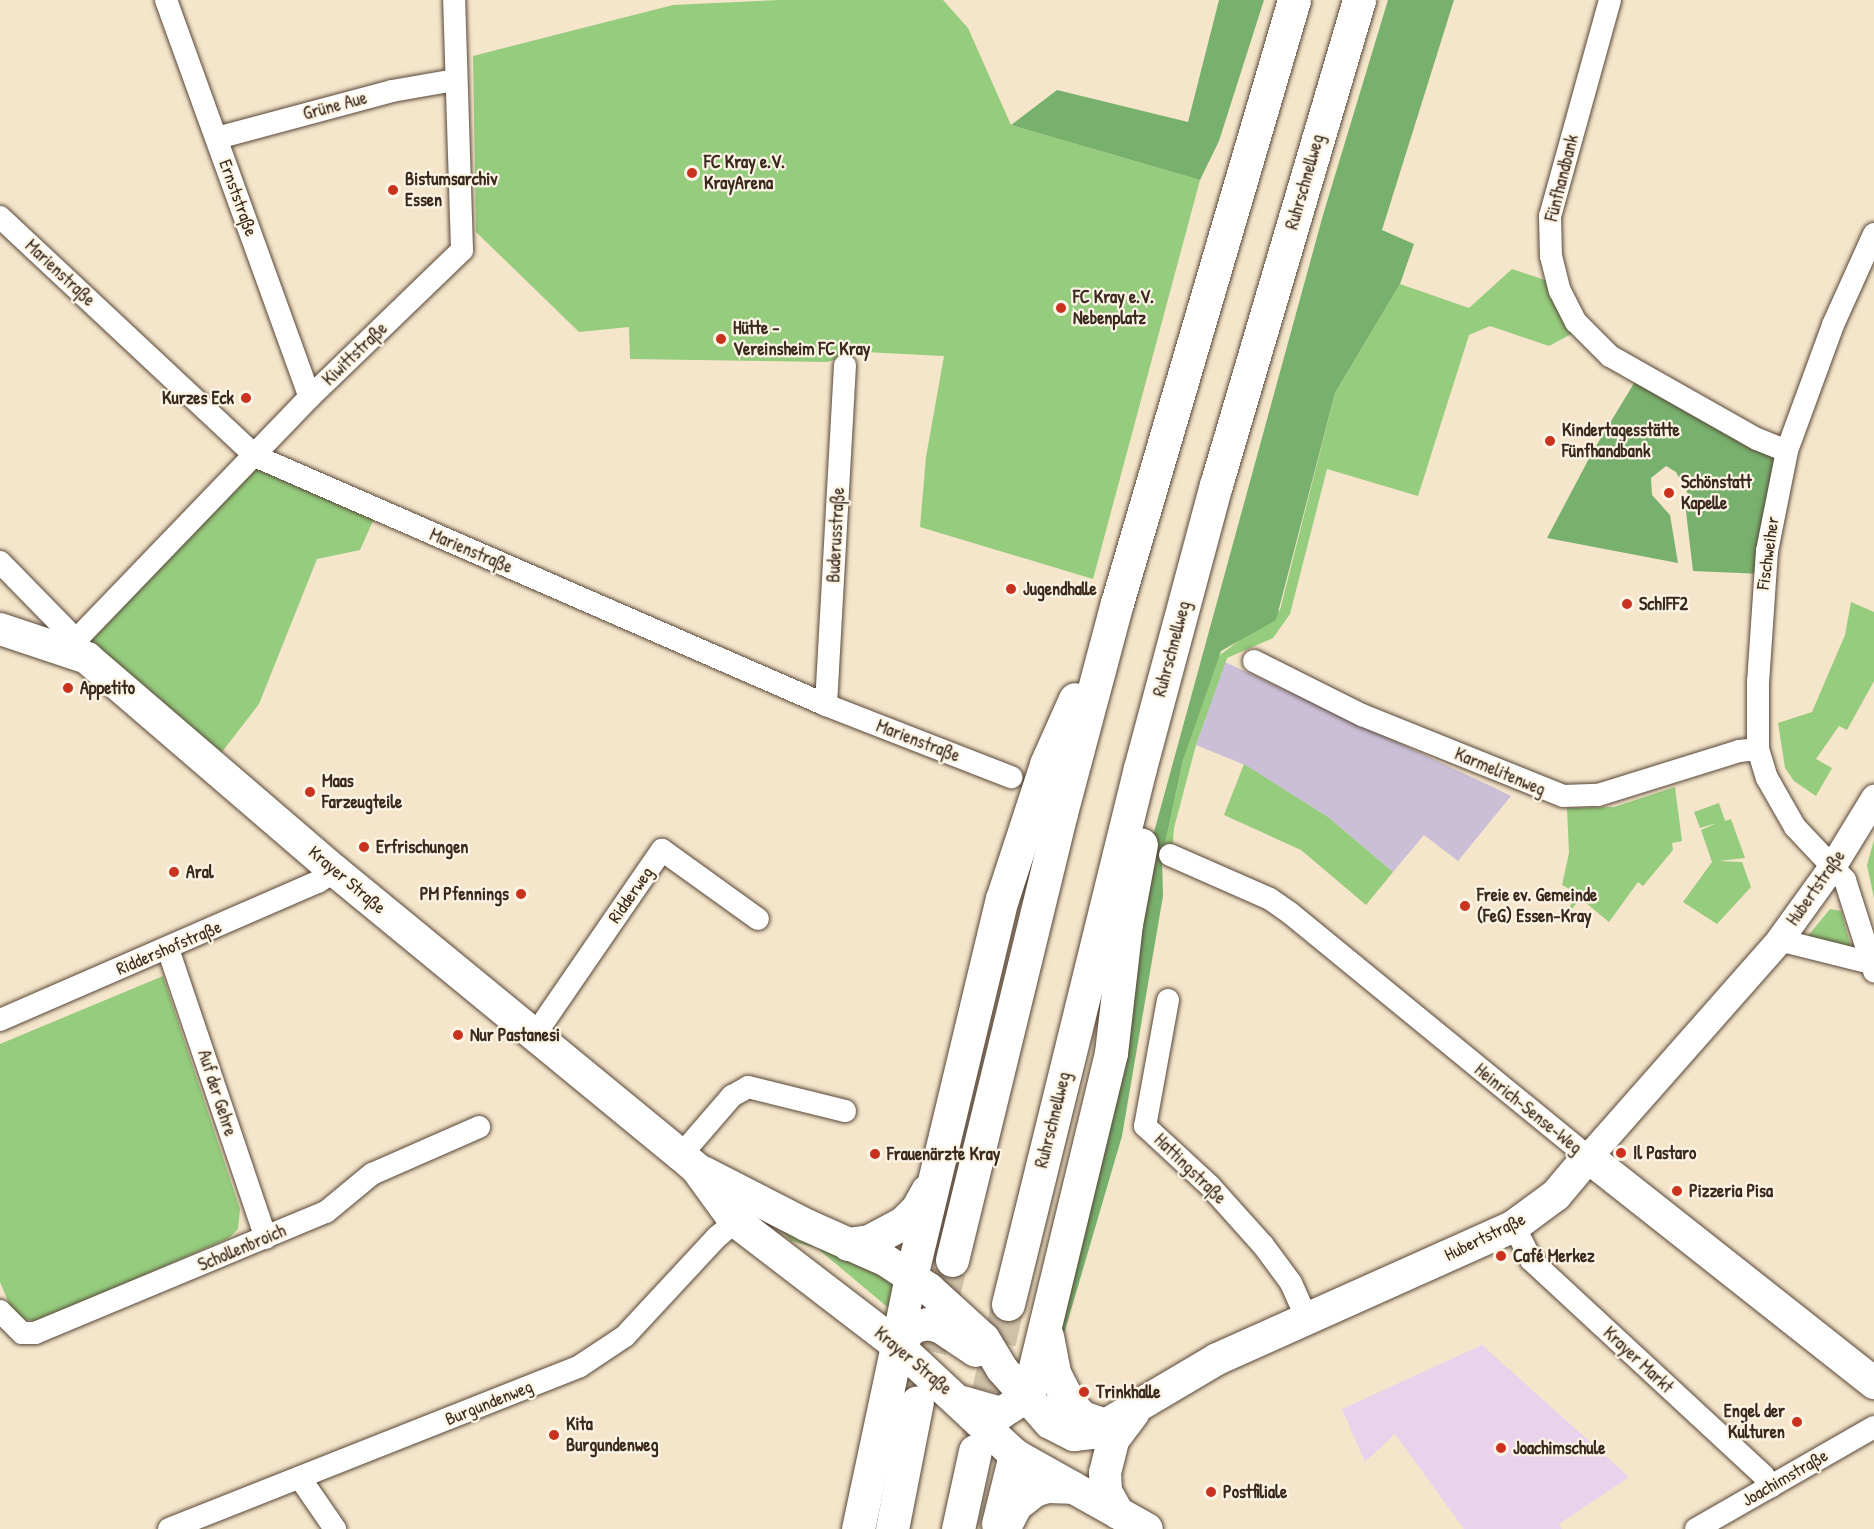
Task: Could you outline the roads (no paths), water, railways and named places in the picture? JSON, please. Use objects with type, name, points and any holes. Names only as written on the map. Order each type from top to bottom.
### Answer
[{"type":"highway","points":[[952,1260],[1061,813],[1117,603],[1294,0]]},
{"type":"highway","name":"Ruhrschnellweg","points":[[1008,1304],[1140,768],[1216,485],[1359,0]]},
{"type":"highway","points":[[911,1277],[1002,900],[1046,764],[1117,603]]},
{"type":"highway","points":[[1028,1396],[1111,1053],[1126,924],[1141,855],[1140,768]]},
{"type":"highway","points":[[848,1244],[869,1240],[903,1223],[920,1206],[933,1179]]},
{"type":"highway","points":[[1045,1321],[1059,1386],[1078,1414],[1105,1425]]},
{"type":"highway","points":[[858,1529],[897,1345]]},
{"type":"highway","points":[[892,1529],[917,1402]]},
{"type":"highway","points":[[958,1529],[975,1451]]},
{"type":"highway","points":[[997,1529],[1015,1455]]},
{"type":"highway","points":[[1003,1529],[1015,1505],[1034,1490],[1046,1486],[1071,1487]]},
{"type":"main road","name":"Krayer Straße","points":[[0,629],[81,649],[335,871],[689,1162],[760,1202],[911,1277],[984,1339],[1002,1369],[1028,1396]]},
{"type":"main road","name":"Hubertstraße","points":[[1028,1396],[1050,1423],[1063,1432],[1087,1435],[1217,1359],[1306,1317],[1514,1226],[1550,1200],[1588,1157]]},
{"type":"main road","name":"Heinrich-Sense-Weg","points":[[1588,1157],[1874,1383]]},
{"type":"main road","name":"Krayer Straße","points":[[689,1162],[734,1221],[897,1345],[962,1402],[1015,1455],[1147,1529]]},
{"type":"main road","points":[[897,1345],[911,1277]]},
{"type":"main road","points":[[897,1345],[914,1328],[934,1325],[1002,1369]]},
{"type":"main road","points":[[962,1402],[1001,1413],[1028,1396]]},
{"type":"main road","points":[[1015,1455],[1028,1396]]},
{"type":"main road","points":[[1118,1513],[1106,1491],[1108,1457],[1118,1433],[1144,1401]]},
{"type":"street","name":"Ernststraße","points":[[166,0],[310,397]]},
{"type":"street","name":"Kiwittstraße","points":[[81,649],[310,397],[462,250],[454,0]]},
{"type":"street","name":"Fünfhandbank","points":[[1610,0],[1550,216],[1551,256],[1560,291],[1576,322],[1610,356],[1756,440],[1787,451]]},
{"type":"street","name":"Grüne Aue","points":[[217,138],[427,82],[455,80]]},
{"type":"street","name":"Marienstraße","points":[[0,217],[255,456],[826,705],[1011,777]]},
{"type":"street","name":"Fischweiher","points":[[1873,967],[1845,880],[1795,828],[1767,778],[1758,749],[1763,582],[1787,451],[1833,325],[1874,234]]},
{"type":"street","name":"Buderusstraße","points":[[826,705],[845,366]]},
{"type":"street","points":[[0,562],[81,649]]},
{"type":"street","name":"Karmelitenweg","points":[[1254,661],[1362,715],[1563,796],[1598,795],[1739,751],[1758,749]]},
{"type":"street","name":"Hubertstraße","points":[[1588,1157],[1779,940],[1833,866],[1874,798]]},
{"type":"street","name":"Ridderweg","points":[[534,1036],[662,850],[758,919]]},
{"type":"street","name":"Heinrich-Sense-Weg","points":[[1170,855],[1270,899],[1290,913],[1588,1157]]},
{"type":"street","name":"Riddershofstraße","points":[[0,1020],[168,949],[318,882],[335,871]]},
{"type":"street","points":[[1779,940],[1873,967]]},
{"type":"street","name":"Auf der Gehre","points":[[168,949],[266,1238]]},
{"type":"street","name":"Hattingstraße","points":[[1168,1000],[1145,1126],[1210,1186],[1263,1245],[1291,1283],[1306,1317]]},
{"type":"street","points":[[689,1162],[732,1096],[748,1087],[845,1111]]},
{"type":"street","name":"Schollenbroich","points":[[0,1311],[22,1333],[35,1333],[326,1212],[372,1174],[479,1127]]},
{"type":"street","name":"Burgundenweg","points":[[169,1529],[580,1366],[625,1336],[734,1221],[760,1202]]},
{"type":"street","name":"Krayer Markt","points":[[1514,1226],[1531,1260],[1763,1474],[1771,1487]]},
{"type":"street","name":"Joachimstraße","points":[[1696,1529],[1874,1427]]},
{"type":"street","points":[[300,1478],[335,1529]]},
{"type":"tunnel","points":[[918,1398],[952,1260]]},
{"type":"tunnel","points":[[978,1438],[1008,1304]]},
{"type":"place","name":"FC Kray e.V. KrayArena","points":[[692,173]]},
{"type":"place","name":"Bistumsarchiv Essen","points":[[393,190]]},
{"type":"place","name":"FC Kray e.V. Nebenplatz","points":[[1061,308]]},
{"type":"place","name":"Hütte - Vereinsheim FC Kray","points":[[721,339]]},
{"type":"place","name":"Kurzes Eck","points":[[246,398]]},
{"type":"place","name":"Kindertagesstätte Fünfhandbank","points":[[1550,441]]},
{"type":"place","name":"Schönstatt Kapelle","points":[[1669,493]]},
{"type":"place","name":"Jugendhalle","points":[[1011,589]]},
{"type":"place","name":"SchIFF2","points":[[1627,604]]},
{"type":"place","name":"Appetito","points":[[68,688]]},
{"type":"place","name":"Maas Farzeugteile","points":[[310,792]]},
{"type":"place","name":"Erfrischungen","points":[[364,847]]},
{"type":"place","name":"Aral","points":[[174,872]]},
{"type":"place","name":"PM Pfennings","points":[[521,894]]},
{"type":"place","name":"Freie ev. Gemeinde (FeG) Essen-Kray","points":[[1465,906]]},
{"type":"place","name":"Nur Pastanesi","points":[[458,1035]]},
{"type":"place","name":"Il Pastaro","points":[[1621,1153]]},
{"type":"place","name":"Frauenärzte Kray","points":[[875,1154]]},
{"type":"place","name":"Pizzeria Pisa","points":[[1677,1191]]},
{"type":"place","name":"Café Merkez","points":[[1501,1256]]},
{"type":"place","name":"Trinkhalle","points":[[1084,1392]]},
{"type":"place","name":"Engel der Kulturen","points":[[1797,1422]]},
{"type":"place","name":"Kita Burgundenweg","points":[[554,1435]]},
{"type":"place","name":"Joachimschule","points":[[1501,1448]]},
{"type":"place","name":"Postfiliale","points":[[1211,1492]]}]
